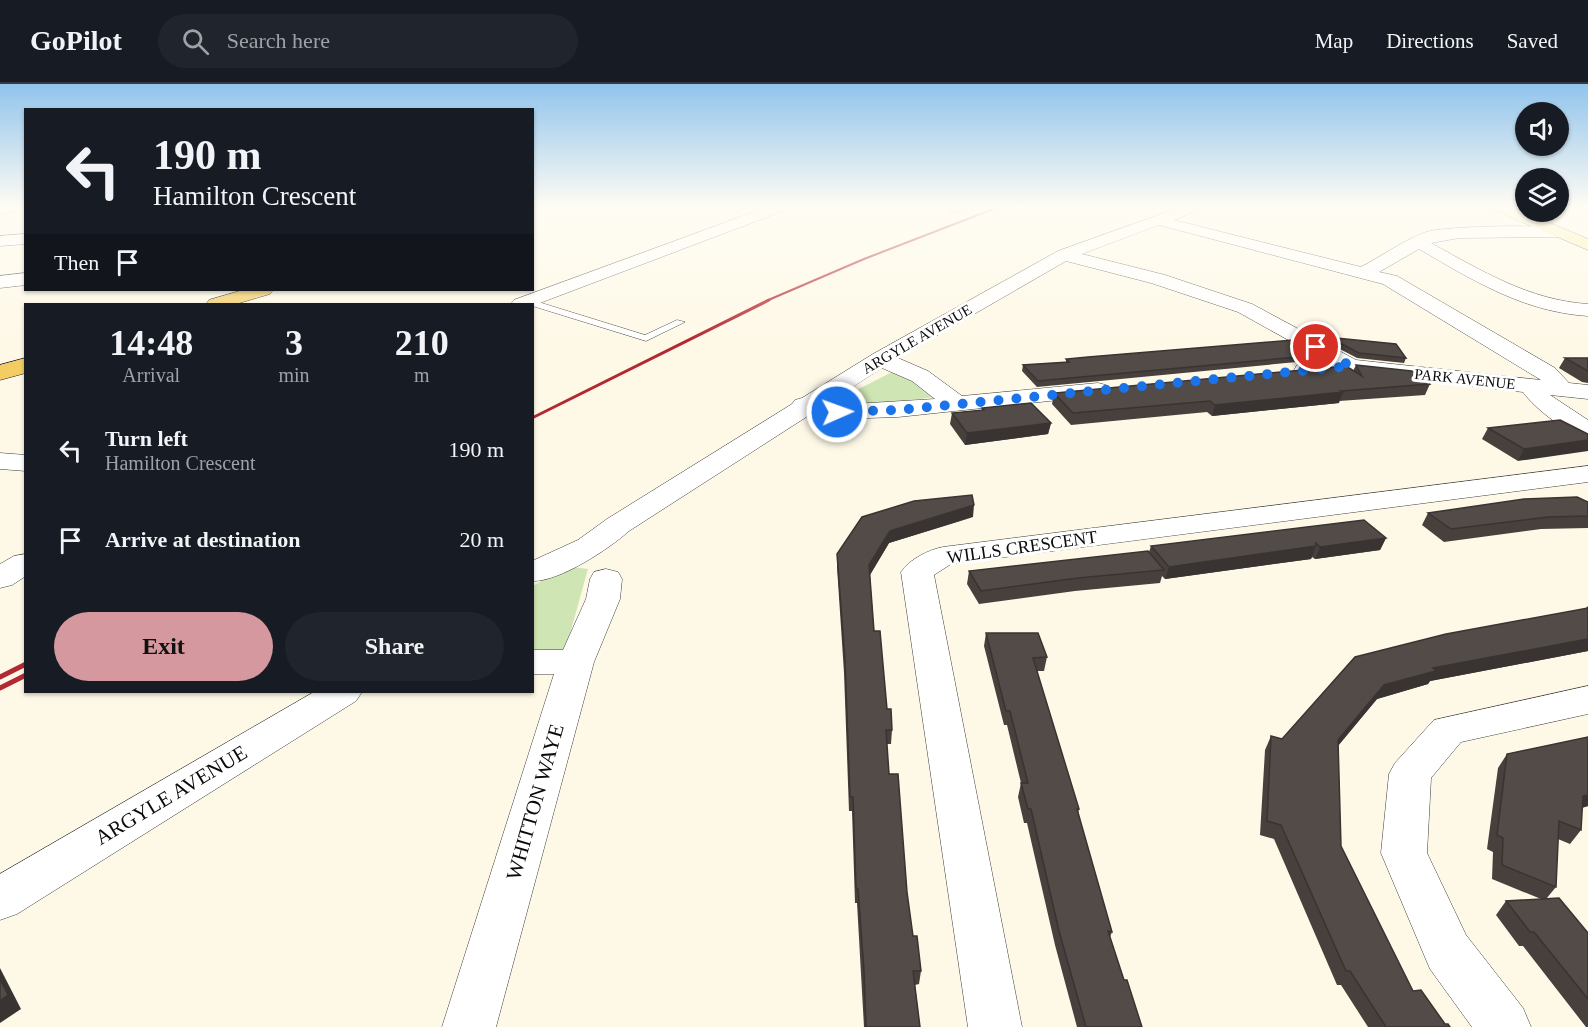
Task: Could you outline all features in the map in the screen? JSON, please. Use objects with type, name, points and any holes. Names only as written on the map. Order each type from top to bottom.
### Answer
[{"type":"main road","points":[[219,303],[260,291]]},
{"type":"main road","points":[[0,373],[24,366]]},
{"type":"street","points":[[525,303],[660,252]]},
{"type":"street","name":"ARGYLE AVENUE","points":[[535,572],[583,552],[604,560],[618,525],[804,405],[1072,252]]},
{"type":"street","points":[[1285,252],[1390,280],[1547,373],[1562,389]]},
{"type":"street","points":[[1365,272],[1400,252]]},
{"type":"street","points":[[1436,252],[1518,297],[1545,307],[1588,310]]},
{"type":"street","points":[[1064,255],[1158,279],[1245,308],[1351,366]]},
{"type":"street","points":[[0,282],[24,279]]},
{"type":"street","points":[[881,359],[920,376],[956,403]]},
{"type":"street","name":"PARK AVENUE","points":[[1281,373],[1351,366],[1588,392]]},
{"type":"street","points":[[1531,386],[1541,400],[1588,431]]},
{"type":"street","points":[[804,405],[837,412],[898,410],[1119,388]]},
{"type":"street","points":[[0,460],[24,463]]},
{"type":"street","name":"WILLS CRESCENT","points":[[996,1027],[917,572],[943,556],[1552,479],[1584,487]]},
{"type":"street","name":"WHITTON WAYE","points":[[469,1027],[576,662],[603,598],[604,560]]},
{"type":"street","points":[[0,561],[24,563]]},
{"type":"street","points":[[0,578],[24,564]]},
{"type":"street","points":[[534,662],[576,662]]},
{"type":"street","name":"ARGYLE AVENUE","points":[[0,899],[341,693]]},
{"type":"street","points":[[1504,1027],[1448,952],[1404,853],[1410,774],[1448,729],[1588,700]]},
{"type":"lane","points":[[534,306],[646,338],[680,322]]},
{"type":"green space","points":[[894,371],[916,380],[936,397],[878,404],[850,402],[848,397],[851,393]]},
{"type":"green space","points":[[565,566],[588,569],[566,648],[550,655],[534,650],[534,585]]},
{"type":"building","points":[[1336,338],[1396,344],[1406,358],[1359,353],[1338,342]]},
{"type":"building","points":[[1293,340],[1320,355],[1038,381],[1023,365],[1069,362],[1066,359]]},
{"type":"building","points":[[1565,358],[1588,358],[1588,371]]},
{"type":"building","points":[[1356,365],[1421,372],[1430,384],[1215,405],[1210,401],[1073,413],[1054,393],[1346,366],[1362,376]]},
{"type":"building","points":[[1031,403],[1051,423],[967,433],[952,413],[984,410],[982,408]]},
{"type":"building","points":[[1560,420],[1588,434],[1588,440],[1524,449],[1488,428]]},
{"type":"building","points":[[972,495],[974,505],[890,531],[869,565],[874,631],[880,631],[887,709],[891,709],[892,730],[886,730],[889,774],[898,774],[907,892],[913,936],[917,936],[921,971],[913,971],[920,1027],[866,1027],[864,971],[858,889],[856,888],[853,797],[850,797],[845,660],[837,554],[862,517],[914,501]]},
{"type":"building","points":[[1577,497],[1588,502],[1588,516],[1548,517],[1451,529],[1428,513],[1524,499]]},
{"type":"building","points":[[1364,520],[1386,538],[1320,547],[1316,543],[1316,546],[1169,567],[1151,546]]},
{"type":"building","points":[[1148,551],[1164,570],[1078,578],[981,591],[969,571]]},
{"type":"building","points":[[1588,608],[1588,639],[1433,668],[1436,671],[1384,685],[1338,740],[1341,846],[1413,991],[1421,990],[1445,1024],[1450,1027],[1386,1027],[1350,971],[1346,971],[1281,825],[1267,821],[1271,736],[1282,739],[1355,657],[1446,634]]},
{"type":"building","points":[[986,633],[1038,633],[1047,657],[1033,658],[1079,809],[1077,809],[1112,932],[1108,931],[1142,1027],[1086,1027],[1059,931],[1031,809],[1028,809],[1021,783],[1028,783],[1010,711],[1006,711]]},
{"type":"building","points":[[1588,737],[1588,795],[1583,796],[1581,830],[1559,821],[1556,887],[1502,865],[1503,838],[1497,835],[1507,754]]},
{"type":"building","points":[[1559,898],[1588,933],[1588,999],[1506,901]]},
{"type":"building","points":[[0,979],[8,995],[0,1001]]},
{"type":"railway","points":[[766,301],[882,252]]},
{"type":"railway","points":[[534,417],[769,300]]},
{"type":"railway","points":[[0,677],[24,665]]},
{"type":"railway","points":[[0,688],[24,676]]},
{"type":"route","points":[[837,412],[898,410],[1351,366],[1316,347]]}]
